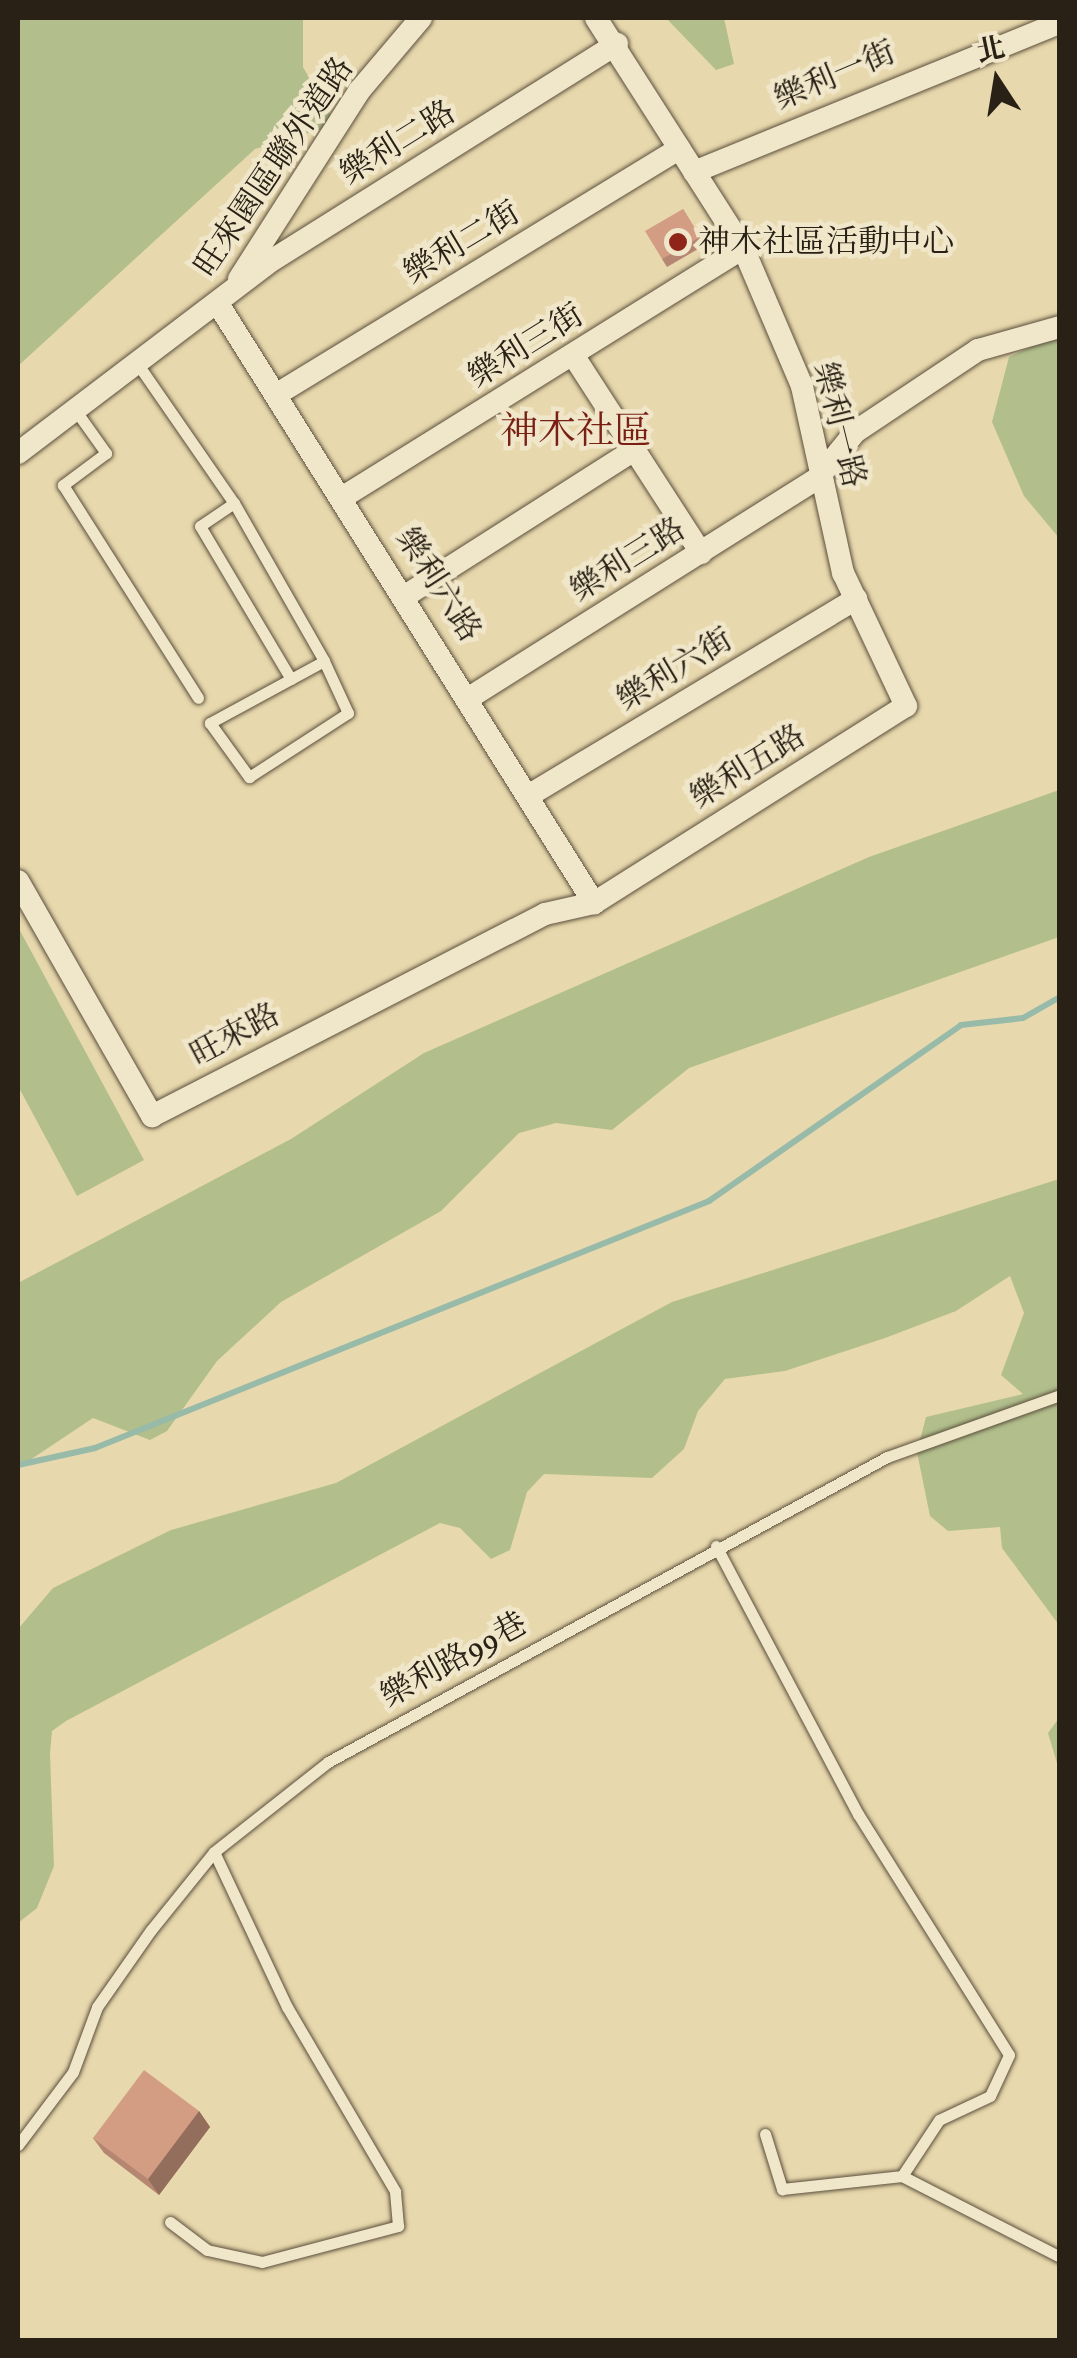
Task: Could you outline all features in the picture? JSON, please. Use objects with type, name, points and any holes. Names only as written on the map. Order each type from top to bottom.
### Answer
[{"type":"street","name":"旺來園區聯外道路","points":[[220,308],[360,90],[421,18]]},
{"type":"street","name":"樂利一路","points":[[596,18],[617,44],[743,248],[802,386],[818,478],[856,599],[894,670]]},
{"type":"street","name":"樂利一街","points":[[694,172],[1060,22]]},
{"type":"street","name":"樂利二路","points":[[220,308],[274,259],[617,44]]},
{"type":"street","name":"樂利二街","points":[[278,393],[679,149]]},
{"type":"street","name":"樂利三街","points":[[343,497],[743,248]]},
{"type":"street","points":[[18,453],[220,308]]},
{"type":"street","name":"樂利六路","points":[[220,308],[472,696],[594,903]]},
{"type":"street","name":"樂利三路","points":[[472,696],[818,478],[856,432],[978,350],[1060,327]]},
{"type":"street","points":[[573,355],[702,553]]},
{"type":"street","points":[[405,596],[633,452]]},
{"type":"street","name":"樂利六街","points":[[528,796],[856,599]]},
{"type":"street","name":"樂利五路","points":[[594,903],[906,706],[894,670]]},
{"type":"street","name":"旺來路","points":[[18,881],[152,1116],[544,914],[594,903]]},
{"type":"lane","points":[[140,366],[234,503],[324,662],[348,714],[248,777],[210,723],[324,662]]},
{"type":"lane","points":[[76,411],[106,453],[64,485],[198,698]]},
{"type":"lane","points":[[234,503],[200,526],[291,679]]},
{"type":"lane","name":"樂利路99巷","points":[[18,2145],[73,2072],[97,2007],[214,1852],[328,1762],[716,1546],[887,1457],[1060,1395]]},
{"type":"lane","points":[[716,1546],[858,1814],[1009,2055],[990,2096],[939,2120],[902,2176]]},
{"type":"lane","points":[[170,2222],[207,2250],[262,2262],[398,2226],[395,2191],[288,2008],[214,1852]]},
{"type":"lane","points":[[765,2134],[782,2188],[902,2176],[1060,2257]]},
{"type":"green space","points":[[18,18],[303,18],[303,67],[336,125],[255,149],[18,366]]},
{"type":"green space","points":[[666,18],[724,18],[734,64],[716,70]]},
{"type":"green space","points":[[1059,334],[1059,538],[1024,496],[992,422],[1009,357]]},
{"type":"green space","points":[[1059,790],[1059,937],[689,1068],[612,1130],[556,1123],[519,1133],[441,1211],[281,1302],[217,1361],[167,1431],[150,1440],[93,1418],[18,1468],[18,1283],[291,1139],[424,1053],[869,857]]},
{"type":"green space","points":[[18,927],[144,1160],[77,1196],[18,1086]]},
{"type":"green space","points":[[1059,1179],[1059,1625],[1002,1548],[1000,1527],[948,1531],[930,1516],[917,1452],[926,1417],[1023,1394],[1001,1375],[1024,1313],[1010,1276],[956,1311],[885,1338],[785,1371],[725,1379],[698,1411],[684,1449],[652,1478],[544,1474],[527,1492],[510,1550],[491,1559],[460,1528],[440,1523],[66,1721],[52,1731],[50,1753],[54,1866],[37,1908],[18,1923],[18,1629],[53,1588],[171,1530],[336,1483],[672,1302]]},
{"type":"green space","points":[[1059,1718],[1059,1770],[1048,1733]]},
{"type":"building","name":"神木社區活動中心","points":[[683,209],[700,237],[662,259],[645,231]]},
{"type":"building","points":[[144,2070],[199,2111],[148,2179],[93,2138]]},
{"type":"waterway","points":[[18,1465],[95,1448],[709,1201],[961,1025],[1023,1018],[1060,997]]},
{"type":"place","name":"神木社區活動中心","points":[[678,242]]},
{"type":"district","name":"神木社區","points":[[576,432]]}]
